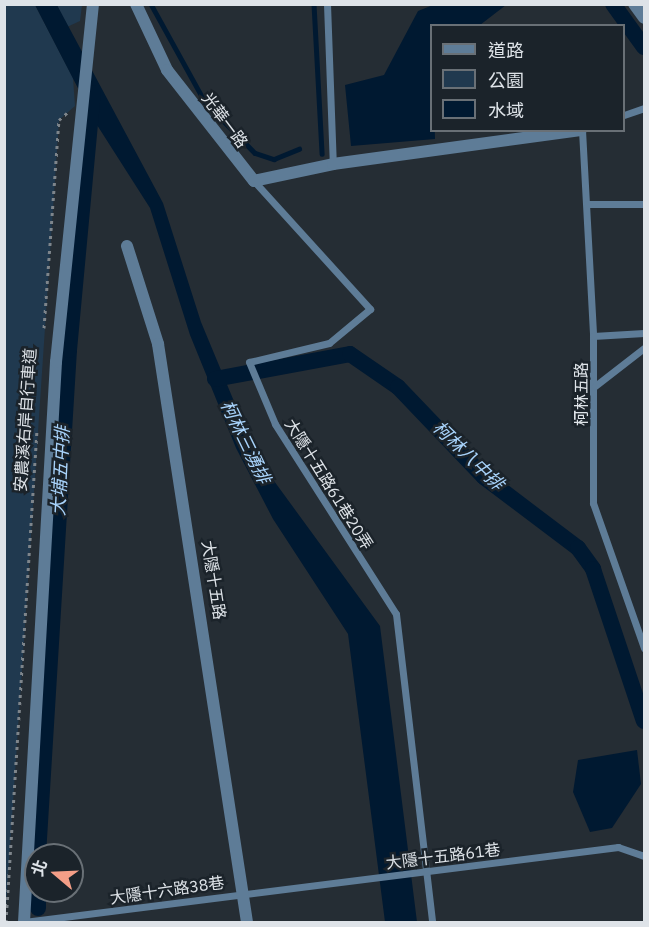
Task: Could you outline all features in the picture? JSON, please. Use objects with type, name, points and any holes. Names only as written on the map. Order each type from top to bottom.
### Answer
[{"type":"street","points":[[24,922],[56,362],[78,119],[93,4]]},
{"type":"street","name":"光華一路","points":[[136,4],[166,70],[254,181]]},
{"type":"street","points":[[634,4],[645,18]]},
{"type":"street","points":[[254,181],[333,164],[567,132]]},
{"type":"street","name":"大隱十五路","points":[[127,246],[158,344],[247,922]]},
{"type":"lane","points":[[327,4],[333,164]]},
{"type":"lane","points":[[625,115],[645,108]]},
{"type":"lane","name":"柯林五路","points":[[582,132],[594,336],[593,503],[645,648]]},
{"type":"lane","name":"大隱十五路61巷20弄","points":[[254,181],[370,309],[329,343],[249,362],[275,424],[396,614],[432,922]]},
{"type":"lane","points":[[587,204],[645,204]]},
{"type":"lane","points":[[594,336],[645,333]]},
{"type":"lane","points":[[595,386],[645,348]]},
{"type":"lane","name":"大隱十五路61巷","points":[[243,893],[618,847],[645,856]]},
{"type":"lane","name":"大隱十六路38巷","points":[[24,922],[243,893]]},
{"type":"path","name":"安農溪右岸自行車道","points":[[44,333],[59,120],[75,106]]},
{"type":"path","name":"安農溪右岸自行車道","points":[[6,922],[38,416]]},
{"type":"green space","points":[[4,5],[35,5],[73,78],[75,106],[59,120],[5,922]]},
{"type":"green space","points":[[57,5],[82,5],[80,21],[67,27]]},
{"type":"water","name":"柯林三湧排","points":[[35,5],[57,5],[163,203],[201,322],[258,459],[380,626],[417,922],[385,922],[348,634],[273,519],[236,448],[190,335],[150,208],[97,125]]},
{"type":"water","points":[[433,5],[506,5],[481,24],[430,24],[430,132],[435,132],[435,139],[351,146],[345,85],[384,75],[418,11]]},
{"type":"water","points":[[637,750],[641,784],[612,828],[590,832],[573,792],[578,760]]},
{"type":"waterway","points":[[151,4],[205,102],[255,153],[274,159],[299,149]]},
{"type":"waterway","points":[[314,4],[322,154]]},
{"type":"waterway","points":[[613,4],[644,47]]},
{"type":"waterway","name":"大埔五中排","points":[[39,843],[69,350],[93,93]]},
{"type":"waterway","name":"柯林八中排","points":[[215,379],[350,354],[398,387],[484,477],[578,548],[593,569],[644,721]]},
{"type":"waterway","name":"大埔五中排","points":[[38,903],[38,908]]}]
